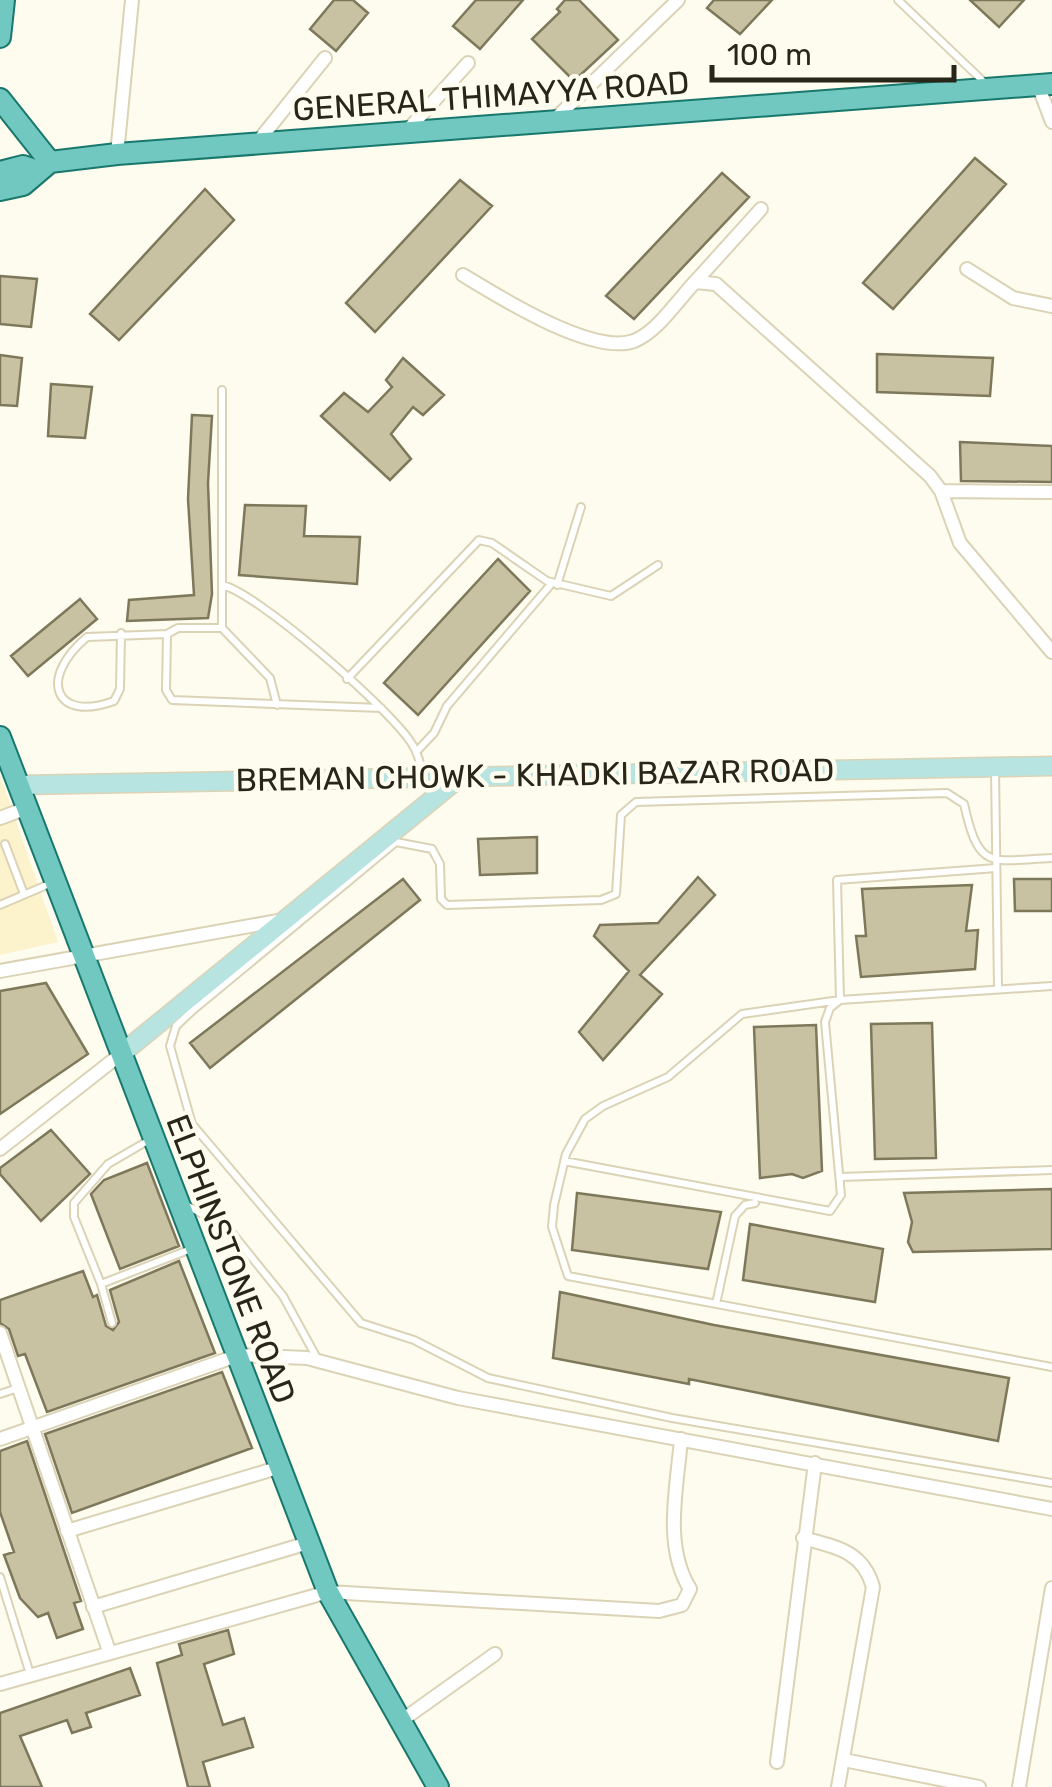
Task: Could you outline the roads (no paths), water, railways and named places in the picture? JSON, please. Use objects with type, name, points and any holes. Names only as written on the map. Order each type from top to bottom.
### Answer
[{"type":"main road","points":[[0,37],[4,0]]},
{"type":"main road","name":"GENERAL THIMAYYA ROAD","points":[[0,172],[117,154],[1045,84]]},
{"type":"main road","points":[[0,99],[44,166],[23,185],[0,190]]},
{"type":"main road","name":"ELPHINSTONE ROAD","points":[[0,737],[239,1355],[277,1468],[328,1592],[438,1787]]},
{"type":"main road","name":"BREMAN CHOWK - KHADKI BAZAR ROAD","points":[[19,785],[1052,766]]},
{"type":"main road","points":[[121,1054],[460,777]]},
{"type":"street","points":[[117,154],[132,0]]},
{"type":"street","points":[[552,122],[678,0]]},
{"type":"street","points":[[256,144],[326,58]]},
{"type":"street","points":[[406,132],[468,63]]},
{"type":"street","points":[[1045,84],[1052,122]]},
{"type":"street","points":[[464,276],[514,306],[614,344],[647,334],[761,209]]},
{"type":"street","points":[[967,269],[1013,298],[1052,306]]},
{"type":"street","points":[[695,282],[716,284],[941,490],[960,543],[1052,652]]},
{"type":"street","points":[[941,490],[1052,492]]},
{"type":"street","points":[[0,818],[27,808]]},
{"type":"street","points":[[0,971],[285,920]]},
{"type":"street","points":[[0,1149],[121,1054]]},
{"type":"street","points":[[0,1333],[108,1651]]},
{"type":"street","points":[[0,1439],[239,1355],[318,1361],[458,1398],[1052,1509]]},
{"type":"street","points":[[0,1684],[328,1592],[659,1611],[682,1605],[690,1589],[677,1567],[674,1541],[680,1439]]},
{"type":"street","points":[[777,1762],[815,1464]]},
{"type":"street","points":[[67,1531],[277,1468]]},
{"type":"street","points":[[803,1538],[846,1550],[861,1560],[873,1586],[838,1787]]},
{"type":"street","points":[[93,1608],[308,1543]]},
{"type":"street","points":[[1019,1787],[1052,1588]]},
{"type":"street","points":[[401,1721],[495,1654]]},
{"type":"street","points":[[844,1760],[979,1787]]},
{"type":"lane","points":[[898,0],[990,89]]},
{"type":"lane","points":[[222,390],[222,628],[270,678],[277,705]]},
{"type":"lane","points":[[416,750],[434,732],[447,706],[554,584],[581,507]]},
{"type":"lane","points":[[347,679],[479,540],[492,543],[554,584],[610,596],[658,565]]},
{"type":"lane","points":[[222,585],[251,598],[381,708],[416,750],[424,778]]},
{"type":"lane","points":[[121,633],[122,674],[114,701],[80,706],[62,696],[55,685],[56,676],[74,648],[87,637],[121,633],[166,634],[178,628],[222,628]]},
{"type":"lane","points":[[166,634],[166,690],[172,700],[381,708]]},
{"type":"lane","points":[[996,767],[998,987]]},
{"type":"lane","points":[[996,864],[974,846],[964,804],[947,793],[636,802],[621,815],[616,894],[601,900],[448,905],[442,899],[440,864],[432,849],[396,842],[192,1011],[176,1026],[170,1046],[192,1124],[362,1323],[414,1340],[488,1378],[672,1418],[1052,1483]]},
{"type":"lane","points":[[5,844],[24,894]]},
{"type":"lane","points":[[840,1000],[837,880],[1052,858]]},
{"type":"lane","points":[[0,904],[55,882]]},
{"type":"lane","points":[[1052,986],[840,1000],[742,1014],[668,1077],[603,1106],[585,1119],[564,1161],[552,1227],[568,1276],[1052,1367]]},
{"type":"lane","points":[[564,1161],[761,1202],[830,1211],[841,1195],[825,1022],[830,1008],[840,1000]]},
{"type":"lane","points":[[112,1323],[74,1216],[74,1203],[108,1164],[154,1138]]},
{"type":"lane","points":[[840,1177],[1052,1170]]},
{"type":"lane","points":[[179,1201],[228,1228],[283,1296],[318,1361]]},
{"type":"lane","points":[[716,1304],[736,1216],[745,1205],[761,1202]]},
{"type":"lane","points":[[101,1284],[196,1246]]},
{"type":"lane","points":[[0,1394],[18,1388]]},
{"type":"lane","points":[[0,1577],[30,1675]]}]
